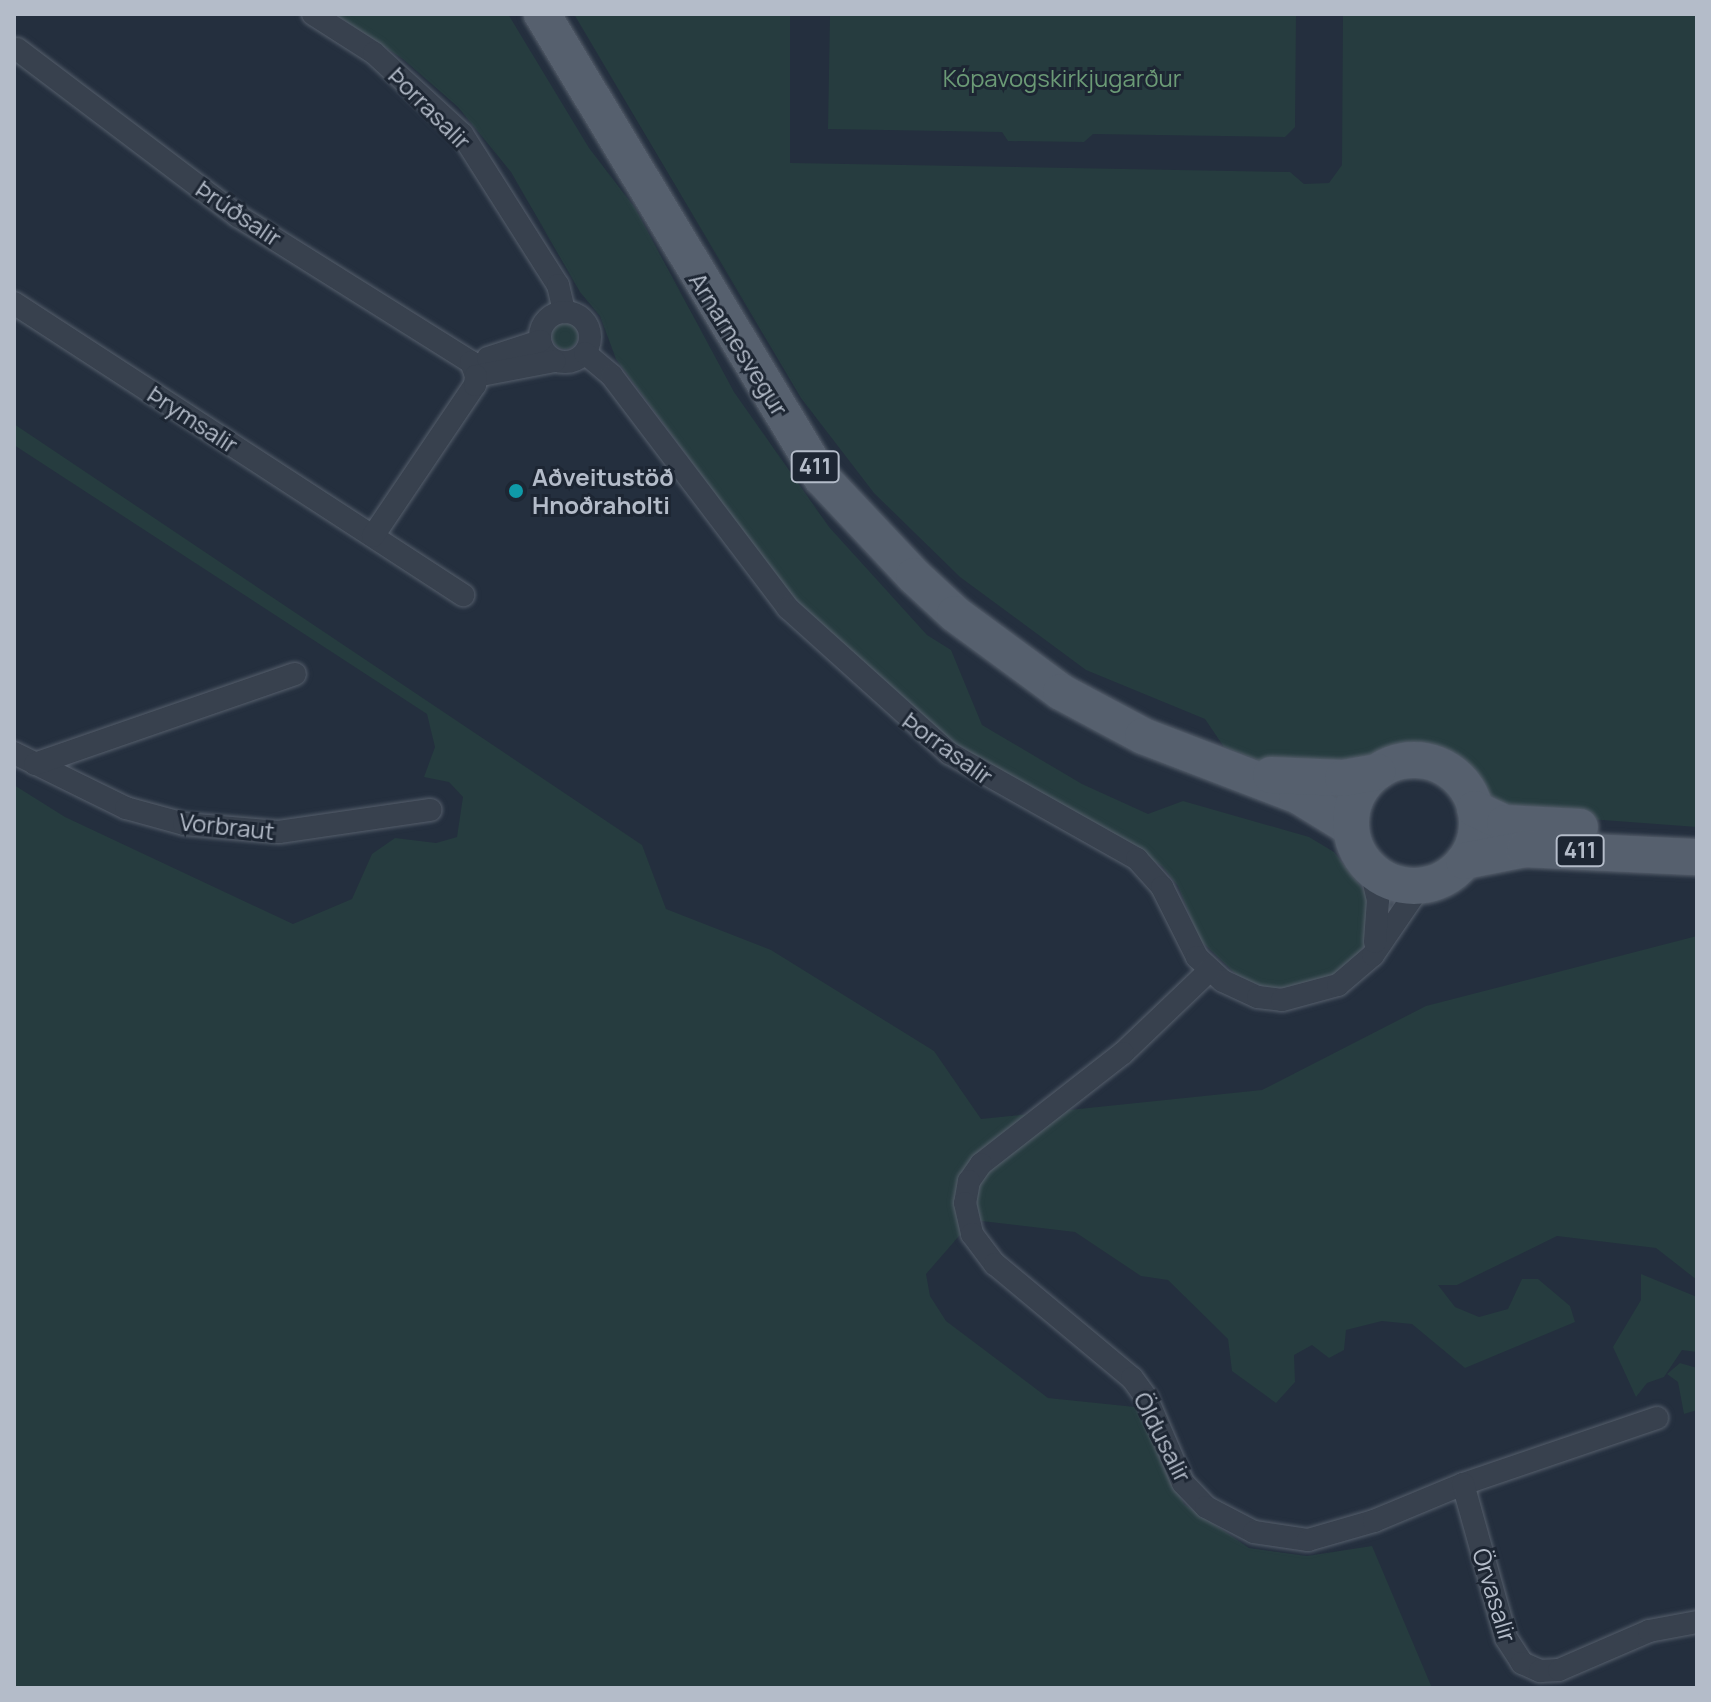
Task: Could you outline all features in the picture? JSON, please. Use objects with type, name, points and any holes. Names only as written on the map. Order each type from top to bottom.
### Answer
[{"type":"main road","name":"Arnarnesvegur","points":[[542,14],[813,464],[854,515],[955,614],[1061,692],[1143,736],[1238,769],[1323,808],[1351,828]]},
{"type":"main road","name":"411","points":[[1377,772],[1401,762],[1427,761],[1458,778],[1475,809],[1505,823],[1697,834]]},
{"type":"main road","name":"Arnarnesvegur","points":[[1238,769],[1308,778],[1377,772]]},
{"type":"main road","points":[[1377,772],[1356,796],[1351,828],[1371,870],[1396,884],[1420,886]]},
{"type":"main road","points":[[1464,861],[1477,827],[1475,809]]},
{"type":"main road","name":"411","points":[[1420,886],[1452,873],[1464,861],[1525,849],[1697,857]]},
{"type":"street","name":"Þorrasalir","points":[[313,14],[374,53],[462,134],[558,285],[564,312],[586,322],[591,338],[585,353],[612,376],[788,608],[949,753],[1137,859],[1162,887],[1187,941],[1210,970],[1238,989],[1282,1000],[1338,985],[1373,955],[1420,886]]},
{"type":"street","name":"Þrúðsalir","points":[[17,49],[238,216],[474,369]]},
{"type":"street","name":"Þrymsalir","points":[[14,303],[463,595]]},
{"type":"street","points":[[474,369],[540,341],[548,318],[564,312]]},
{"type":"street","points":[[540,341],[555,361]]},
{"type":"street","points":[[474,369],[572,362],[585,353]]},
{"type":"street","points":[[373,536],[475,385],[474,369]]},
{"type":"street","points":[[35,764],[295,674]]},
{"type":"street","name":"Vorbraut","points":[[14,753],[126,808],[184,824],[279,832],[430,810]]},
{"type":"street","points":[[1371,870],[1379,921],[1373,955]]},
{"type":"street","name":"Öldusalir","points":[[1210,970],[1123,1053],[981,1164],[969,1181],[965,1203],[972,1234],[995,1264],[1132,1378],[1147,1399],[1183,1483],[1230,1523],[1282,1539],[1308,1540],[1374,1521],[1463,1484],[1657,1418]]},
{"type":"street","name":"Örvasalir","points":[[1463,1484],[1506,1638],[1522,1663],[1540,1671],[1559,1670],[1649,1631],[1697,1622]]},
{"type":"green space","points":[[335,14],[508,14],[589,148],[635,208],[734,392],[829,527],[927,635],[951,650],[982,725],[1082,784],[1148,814],[1183,801],[1309,837],[1334,852],[1370,898],[1368,941],[1351,963],[1326,980],[1294,988],[1266,988],[1238,976],[1200,940],[1178,886],[1162,866],[951,741],[791,597],[616,359],[600,316],[580,292],[511,172],[458,107],[403,59]]},
{"type":"green space","points":[[574,14],[790,14],[790,163],[1290,172],[1304,184],[1329,183],[1342,165],[1343,14],[1697,14],[1697,827],[1562,817],[1480,802],[1454,766],[1410,750],[1365,761],[1277,768],[1224,747],[1205,719],[1086,670],[960,577],[874,493],[801,398]]},
{"type":"green space","name":"Kópavogskirkjugarður","points":[[830,14],[1296,14],[1295,127],[1285,137],[1093,134],[1084,142],[1008,141],[1002,132],[828,129]]},
{"type":"green space","points":[[565,323],[574,327],[578,336],[574,345],[565,349],[556,345],[552,336],[556,327]]},
{"type":"green space","points":[[14,424],[642,845],[666,909],[771,950],[934,1051],[981,1119],[1262,1090],[1426,1006],[1697,936],[1697,1280],[1656,1248],[1557,1236],[1457,1285],[1438,1285],[1455,1307],[1479,1317],[1508,1309],[1522,1279],[1538,1279],[1570,1306],[1575,1322],[1465,1368],[1412,1324],[1382,1321],[1346,1330],[1344,1350],[1329,1358],[1312,1345],[1294,1355],[1295,1382],[1276,1403],[1232,1371],[1228,1339],[1168,1280],[1141,1276],[1075,1232],[973,1220],[926,1274],[930,1296],[946,1321],[1048,1398],[1135,1407],[1184,1504],[1249,1548],[1307,1556],[1372,1546],[1432,1688],[14,1688],[14,785],[65,817],[293,924],[352,899],[372,854],[395,838],[436,843],[457,837],[463,797],[449,782],[424,777],[435,747],[427,714],[14,445]]},
{"type":"green space","points":[[1641,1274],[1697,1297],[1697,1352],[1682,1350],[1664,1377],[1647,1383],[1636,1397],[1613,1347],[1641,1300]]},
{"type":"green space","points":[[1680,1363],[1697,1368],[1697,1410],[1684,1414],[1678,1382],[1667,1374]]},
{"type":"place","name":"Aðveitustöð Hnoðraholti","points":[[516,491]]}]
